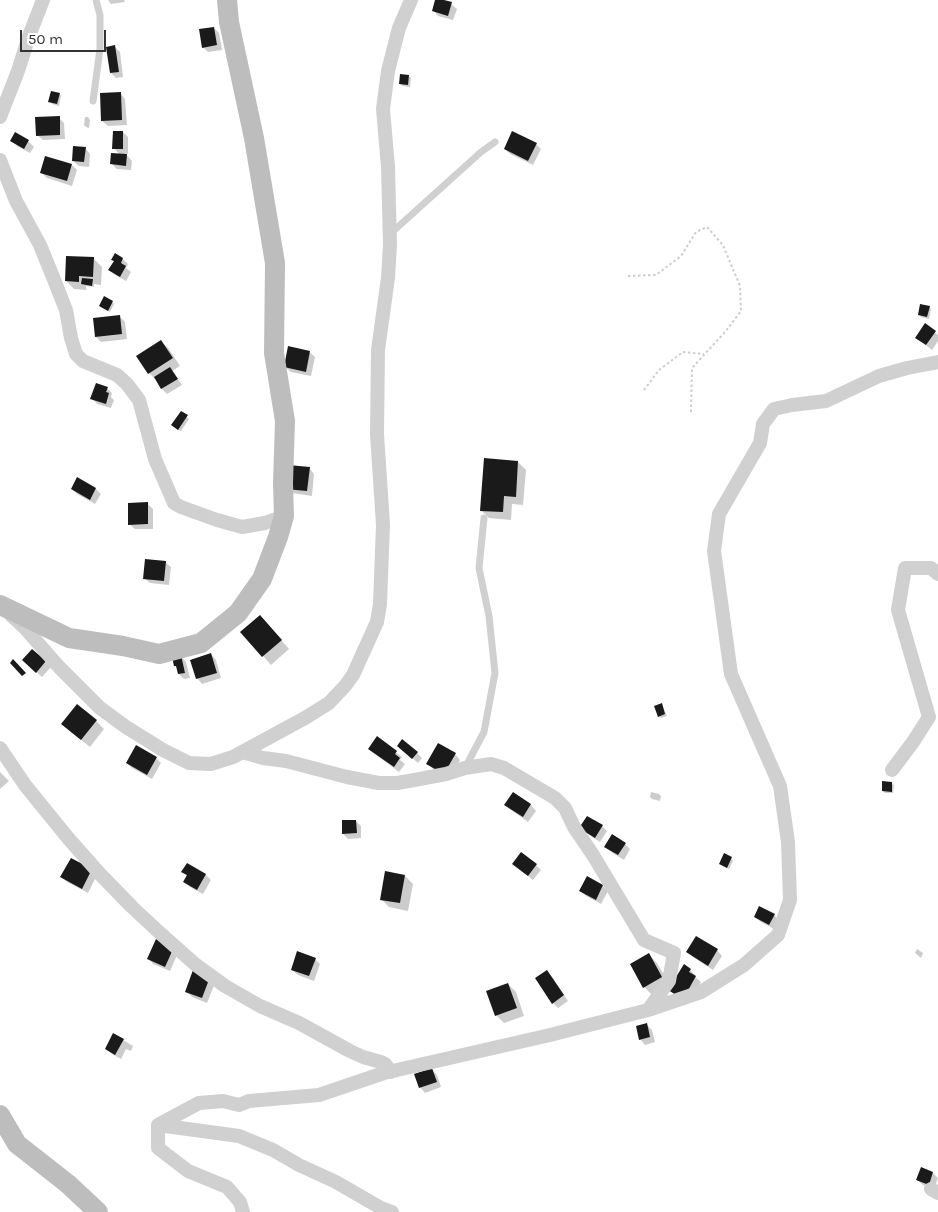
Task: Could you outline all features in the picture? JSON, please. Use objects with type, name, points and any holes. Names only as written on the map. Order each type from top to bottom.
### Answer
[{"type":"street","points":[[0,117],[43,0]]},
{"type":"street","points":[[0,606],[69,638],[123,646],[159,654],[201,643],[238,613],[262,579],[278,537],[284,516],[285,421],[274,353],[275,264],[254,138],[226,0]]},
{"type":"street","points":[[0,606],[19,622],[59,667],[100,708],[163,750],[189,763],[211,764],[233,757],[329,703],[353,675],[377,622],[380,604],[383,524],[378,434],[378,350],[388,278],[390,234],[388,167],[383,109],[388,71],[400,28],[411,0]]},
{"type":"street","points":[[0,160],[16,201],[40,245],[54,277],[66,310],[76,354],[83,361],[118,375],[140,400],[155,459],[174,502],[181,507],[242,527],[265,523],[284,516]]},
{"type":"street","points":[[158,1125],[199,1104],[222,1101],[239,1105],[249,1101],[319,1095],[391,1072],[648,1010],[701,992],[744,964],[778,935],[790,900],[788,842],[780,786],[731,674],[714,551],[719,514],[760,443],[763,424],[774,409],[826,401],[879,376],[938,362]]},
{"type":"street","points":[[892,770],[929,717],[898,610],[905,568],[931,568],[938,574]]},
{"type":"street","points":[[0,748],[25,785],[99,873],[132,908],[196,965],[225,986],[260,1006],[299,1023],[350,1051],[385,1064],[391,1072]]},
{"type":"street","points":[[242,752],[379,783],[410,781],[491,764],[504,768],[555,798],[565,808],[574,827],[644,940],[674,953],[669,981],[648,1010]]},
{"type":"street","points":[[0,1115],[17,1144],[68,1184],[98,1212]]},
{"type":"street","points":[[158,1125],[158,1148],[188,1171],[227,1188],[240,1202],[243,1212]]},
{"type":"street","points":[[158,1125],[239,1136],[273,1150],[299,1165],[336,1182],[381,1208],[392,1212]]},
{"type":"lane","points":[[93,101],[100,50],[100,15],[96,0]]},
{"type":"lane","points":[[390,234],[468,163],[495,142]]},
{"type":"lane","points":[[465,768],[484,732],[495,673],[488,616],[478,568],[484,518]]},
{"type":"path","points":[[628,276],[656,275],[681,256],[696,232],[707,227],[723,245],[740,286],[740,311],[726,332],[692,368],[691,412]]},
{"type":"path","points":[[644,390],[659,370],[683,352],[704,354]]},
{"type":"building","points":[[435,0],[452,2],[448,16],[432,11]]},
{"type":"building","points":[[214,27],[217,45],[202,48],[199,29]]},
{"type":"building","points":[[115,45],[119,72],[110,73],[106,47]]},
{"type":"building","points":[[400,74],[409,75],[408,85],[399,84]]},
{"type":"building","points":[[51,91],[60,93],[57,104],[48,102]]},
{"type":"building","points":[[121,92],[122,120],[101,121],[100,93]]},
{"type":"building","points":[[60,116],[60,135],[36,136],[35,117]]},
{"type":"building","points":[[113,131],[123,131],[123,149],[112,149]]},
{"type":"building","points":[[512,131],[537,143],[528,161],[504,149]]},
{"type":"building","points":[[15,132],[29,140],[24,149],[10,141]]},
{"type":"building","points":[[73,146],[86,147],[84,162],[72,161]]},
{"type":"building","points":[[111,153],[127,154],[126,166],[110,164]]},
{"type":"building","points":[[45,156],[72,164],[67,181],[40,173]]},
{"type":"building","points":[[115,253],[123,258],[121,263],[126,266],[120,277],[108,270],[114,261],[111,260]]},
{"type":"building","points":[[66,256],[94,257],[93,277],[79,276],[79,282],[65,281]]},
{"type":"building","points":[[82,278],[93,279],[92,286],[81,284]]},
{"type":"building","points":[[104,296],[113,301],[108,311],[99,306]]},
{"type":"building","points":[[920,304],[930,306],[927,317],[918,315]]},
{"type":"building","points":[[120,315],[122,334],[95,337],[93,318]]},
{"type":"building","points":[[925,323],[936,331],[926,345],[915,338]]},
{"type":"building","points":[[161,340],[173,358],[148,374],[136,356]]},
{"type":"building","points":[[288,346],[310,351],[306,372],[284,367]]},
{"type":"building","points":[[170,367],[178,379],[161,389],[154,377]]},
{"type":"building","points":[[96,383],[108,387],[106,392],[109,393],[106,404],[90,399]]},
{"type":"building","points":[[181,411],[188,415],[178,430],[171,425]]},
{"type":"building","points":[[484,458],[518,461],[516,497],[504,496],[503,512],[480,511]]},
{"type":"building","points":[[288,465],[310,467],[307,491],[285,489]]},
{"type":"building","points":[[77,477],[96,488],[90,500],[71,489]]},
{"type":"building","points":[[148,502],[148,524],[128,525],[128,503]]},
{"type":"building","points":[[145,559],[166,561],[164,581],[143,579]]},
{"type":"building","points":[[260,615],[282,640],[262,657],[240,632]]},
{"type":"building","points":[[32,649],[46,661],[36,673],[22,660]]},
{"type":"building","points":[[211,653],[217,673],[196,679],[190,660]]},
{"type":"building","points":[[181,655],[185,673],[178,674],[172,657]]},
{"type":"building","points":[[13,659],[26,673],[22,676],[10,663]]},
{"type":"building","points":[[662,703],[665,714],[658,717],[654,706]]},
{"type":"building","points":[[77,704],[97,720],[81,740],[61,724]]},
{"type":"building","points":[[377,736],[397,751],[395,754],[400,758],[394,767],[368,749]]},
{"type":"building","points":[[402,739],[418,752],[412,759],[397,746]]},
{"type":"building","points":[[438,743],[456,753],[444,774],[426,764]]},
{"type":"building","points":[[136,745],[157,757],[147,775],[126,763]]},
{"type":"building","points":[[882,781],[892,782],[892,792],[882,791]]},
{"type":"building","points":[[513,792],[531,804],[523,817],[504,805]]},
{"type":"building","points":[[587,816],[603,825],[595,838],[579,828]]},
{"type":"building","points":[[342,820],[356,820],[357,833],[342,834]]},
{"type":"building","points":[[612,834],[626,843],[618,855],[604,847]]},
{"type":"building","points":[[521,852],[537,864],[528,876],[512,864]]},
{"type":"building","points":[[724,853],[732,857],[727,868],[719,864]]},
{"type":"building","points":[[71,858],[92,869],[82,889],[60,877]]},
{"type":"building","points":[[187,863],[206,874],[197,890],[183,882],[187,875],[181,872]]},
{"type":"building","points":[[385,871],[405,875],[400,903],[380,900]]},
{"type":"building","points":[[587,876],[603,885],[596,900],[579,891]]},
{"type":"building","points":[[759,906],[775,914],[769,925],[754,917]]},
{"type":"building","points":[[696,936],[718,949],[708,966],[686,952]]},
{"type":"building","points":[[156,939],[174,947],[165,967],[147,959]]},
{"type":"building","points":[[297,951],[316,958],[309,976],[291,970]]},
{"type":"building","points":[[649,953],[662,977],[643,988],[630,964]]},
{"type":"building","points":[[684,964],[691,969],[689,972],[696,976],[686,994],[682,991],[678,996],[668,990]]},
{"type":"building","points":[[193,970],[210,977],[202,998],[185,992]]},
{"type":"building","points":[[547,970],[564,995],[552,1004],[535,978]]},
{"type":"building","points":[[508,983],[517,1008],[495,1016],[486,991]]},
{"type":"building","points":[[647,1023],[650,1037],[639,1040],[636,1026]]},
{"type":"building","points":[[113,1033],[124,1039],[115,1055],[105,1049]]},
{"type":"building","points":[[432,1068],[437,1082],[419,1088],[414,1074]]},
{"type":"building","points":[[921,1167],[933,1172],[929,1185],[916,1180]]}]
